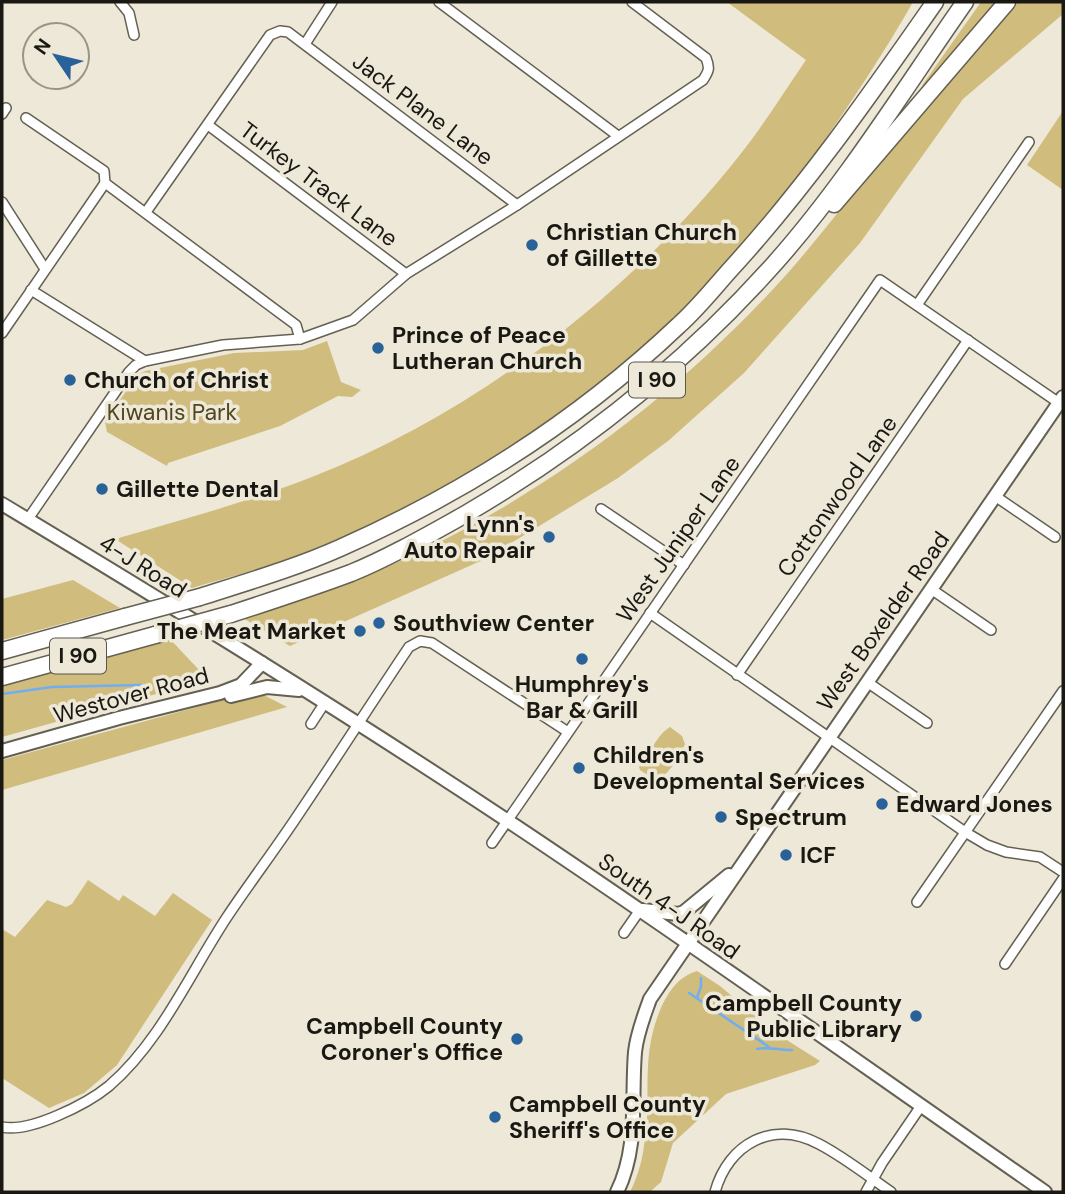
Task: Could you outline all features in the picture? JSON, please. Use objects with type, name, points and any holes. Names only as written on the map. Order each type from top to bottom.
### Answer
[{"type":"highway","name":"I 90","points":[[754,244],[860,98],[921,2]]},
{"type":"highway","name":"I 90","points":[[2,651],[200,597],[338,549],[410,515],[511,457],[570,416],[637,364],[682,323],[754,244],[846,129],[935,2]]},
{"type":"highway","name":"I 90","points":[[643,392],[681,360],[776,262],[853,162],[965,2]]},
{"type":"highway","name":"I 90","points":[[2,677],[231,614],[352,572],[429,534],[565,452],[724,328],[805,238],[1007,2]]},
{"type":"main road","name":"West Boxelder Road","points":[[742,863],[1062,402]]},
{"type":"main road","name":"4-J Road","points":[[2,504],[262,663]]},
{"type":"main road","name":"South 4-J Road","points":[[262,663],[507,820],[1045,1192]]},
{"type":"main road","name":"Westover Road","points":[[2,751],[119,718],[220,694],[241,685],[262,663]]},
{"type":"main road","points":[[220,694],[230,696],[267,687],[302,690]]},
{"type":"main road","points":[[640,910],[678,914],[686,911],[742,863]]},
{"type":"main road","points":[[617,1192],[627,1169],[632,1146],[635,1049],[650,999],[742,863]]},
{"type":"street","points":[[120,2],[129,13],[134,35]]},
{"type":"street","points":[[305,44],[332,2]]},
{"type":"street","points":[[439,2],[618,136]]},
{"type":"street","points":[[28,519],[135,365],[223,345],[300,339],[353,320],[406,274],[517,205],[703,80],[709,72],[706,58],[632,2]]},
{"type":"street","name":"Jack Plane Lane","points":[[146,212],[270,35],[280,31],[288,32],[305,44],[517,205]]},
{"type":"street","points":[[2,333],[105,183],[104,171],[26,118]]},
{"type":"street","name":"Turkey Track Lane","points":[[208,125],[406,274]]},
{"type":"street","points":[[1029,142],[917,305],[1062,402]]},
{"type":"street","points":[[105,183],[296,325],[300,339]]},
{"type":"street","points":[[2,202],[45,270]]},
{"type":"street","name":"West Juniper Lane","points":[[492,843],[880,280],[917,305]]},
{"type":"street","points":[[31,290],[145,361]]},
{"type":"street","name":"Cottonwood Lane","points":[[737,675],[968,340]]},
{"type":"street","points":[[995,496],[1055,537]]},
{"type":"street","points":[[601,509],[684,565]]},
{"type":"street","points":[[931,589],[991,630]]},
{"type":"street","points":[[650,613],[965,832],[1006,852],[1040,857],[1063,872]]},
{"type":"street","points":[[2,1127],[8,1129],[40,1122],[70,1111],[108,1087],[132,1062],[153,1035],[227,918],[409,648],[421,641],[432,643],[568,732]]},
{"type":"street","points":[[867,682],[927,723]]},
{"type":"street","points":[[917,902],[1063,691]]},
{"type":"street","points":[[311,724],[324,704]]},
{"type":"street","points":[[1005,964],[1063,880]]},
{"type":"street","points":[[624,933],[640,910]]},
{"type":"street","points":[[866,1192],[921,1106]]},
{"type":"street","points":[[715,1192],[720,1174],[733,1155],[750,1142],[772,1135],[797,1136],[819,1143],[891,1192]]},
{"type":"green space","points":[[727,2],[913,2],[805,169],[759,230],[688,308],[623,367],[530,435],[481,466],[379,520],[273,564],[192,588],[115,539],[264,495],[373,450],[433,419],[490,384],[546,344],[599,301],[696,207],[748,145],[806,60]]},
{"type":"green space","points":[[981,2],[1001,2],[918,98],[923,84]]},
{"type":"green space","points":[[1015,2],[1063,2],[1063,14],[963,99],[860,243],[744,373],[668,441],[618,478],[485,559],[290,646],[243,618],[321,593],[396,563],[469,527],[539,485],[607,439],[670,388],[731,333],[787,274],[906,128]]},
{"type":"green space","points":[[1063,111],[1063,190],[1027,165]]},
{"type":"green space","name":"Kiwanis Park","points":[[327,341],[341,382],[361,390],[352,397],[338,396],[280,426],[168,463],[167,466],[107,432],[105,422],[137,375],[145,371],[234,353],[303,350]]},
{"type":"green space","points":[[73,580],[120,608],[2,640],[2,599]]},
{"type":"green space","points":[[169,638],[200,671],[197,677],[199,682],[2,737],[2,685]]},
{"type":"green space","points":[[256,691],[287,707],[2,790],[2,760]]},
{"type":"green space","points":[[670,727],[682,736],[685,744],[669,770],[656,780],[639,767],[661,735]]},
{"type":"green space","points":[[88,880],[119,901],[123,895],[155,916],[173,893],[212,920],[117,1065],[84,1093],[49,1108],[2,1078],[2,929],[15,937],[47,900],[66,907],[72,904]]},
{"type":"green space","points":[[697,971],[720,986],[774,1032],[820,1061],[815,1065],[726,1094],[673,1143],[661,1182],[652,1192],[630,1192],[639,1170],[644,1146],[648,1061],[654,1027],[671,990],[684,977]]},
{"type":"waterway","points":[[2,694],[52,687],[141,685]]},
{"type":"waterway","points":[[697,998],[701,978]]},
{"type":"waterway","points":[[689,993],[769,1047]]},
{"type":"waterway","points":[[757,1049],[792,1050]]},
{"type":"place","name":"Christian Church of Gillette","points":[[532,245]]},
{"type":"place","name":"Prince of Peace Lutheran Church","points":[[378,348]]},
{"type":"place","name":"Church of Christ","points":[[70,380]]},
{"type":"place","name":"Gillette Dental","points":[[102,489]]},
{"type":"place","name":"Lynn's Auto Repair","points":[[549,537]]},
{"type":"place","name":"Southview Center","points":[[379,623]]},
{"type":"place","name":"The Meat Market","points":[[360,631]]},
{"type":"place","name":"Humphrey's Bar & Grill","points":[[582,659]]},
{"type":"place","name":"Children's Developmental Services","points":[[579,768]]},
{"type":"place","name":"Edward Jones","points":[[882,804]]},
{"type":"place","name":"Spectrum","points":[[721,817]]},
{"type":"place","name":"ICF","points":[[786,855]]},
{"type":"place","name":"Campbell County Public Library","points":[[916,1016]]},
{"type":"place","name":"Campbell County Coroner's Office","points":[[517,1039]]},
{"type":"place","name":"Campbell County Sheriff's Office","points":[[495,1117]]}]
